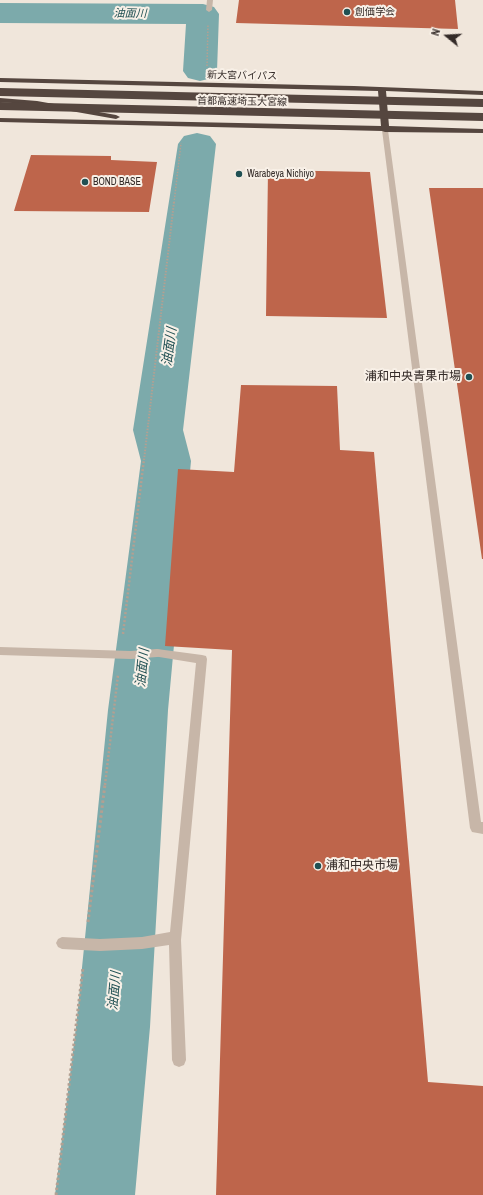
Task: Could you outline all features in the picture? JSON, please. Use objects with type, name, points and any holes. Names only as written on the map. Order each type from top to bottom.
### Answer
[{"type":"highway","name":"新大宮バイパス","points":[[0,80],[382,89],[483,93]]},
{"type":"highway","points":[[382,89],[385,130]]},
{"type":"highway","name":"首都高速埼玉大宮線","points":[[0,92],[483,103]]},
{"type":"highway","points":[[0,100],[37,103],[161,124]]},
{"type":"highway","name":"首都高速埼玉大宮線","points":[[0,106],[483,117]]},
{"type":"highway","points":[[0,120],[385,130],[483,131]]},
{"type":"street","points":[[208,10],[210,0]]},
{"type":"street","points":[[385,130],[476,828],[483,828]]},
{"type":"street","points":[[0,651],[157,654],[202,659],[176,937],[180,1060]]},
{"type":"street","points":[[62,943],[100,945],[142,943],[176,937]]},
{"type":"path","points":[[206,73],[208,10]]},
{"type":"building","name":"創価学会","points":[[239,0],[455,0],[458,29],[236,23]]},
{"type":"building","points":[[31,155],[111,156],[111,160],[157,162],[149,212],[14,211]]},
{"type":"building","points":[[268,170],[370,172],[387,318],[266,316]]},
{"type":"building","name":"浦和中央青果市場","points":[[429,188],[483,188],[483,559],[482,559]]},
{"type":"building","name":"浦和中央市場","points":[[241,385],[337,386],[340,450],[374,452],[428,1082],[483,1086],[483,1195],[216,1195],[232,650],[165,646],[178,469],[234,472]]},
{"type":"waterway","name":"油面川","points":[[0,13],[203,14],[200,71]]},
{"type":"waterway","name":"油面川","points":[[95,1195],[113,1027],[138,710],[166,461],[158,430],[197,144]]},
{"type":"place","name":"創価学会","points":[[347,12]]},
{"type":"place","name":"Warabeya Nichiyo","points":[[239,174]]},
{"type":"place","name":"BOND BASE","points":[[85,182]]},
{"type":"place","name":"浦和中央青果市場","points":[[469,377]]},
{"type":"place","name":"浦和中央市場","points":[[318,866]]}]
